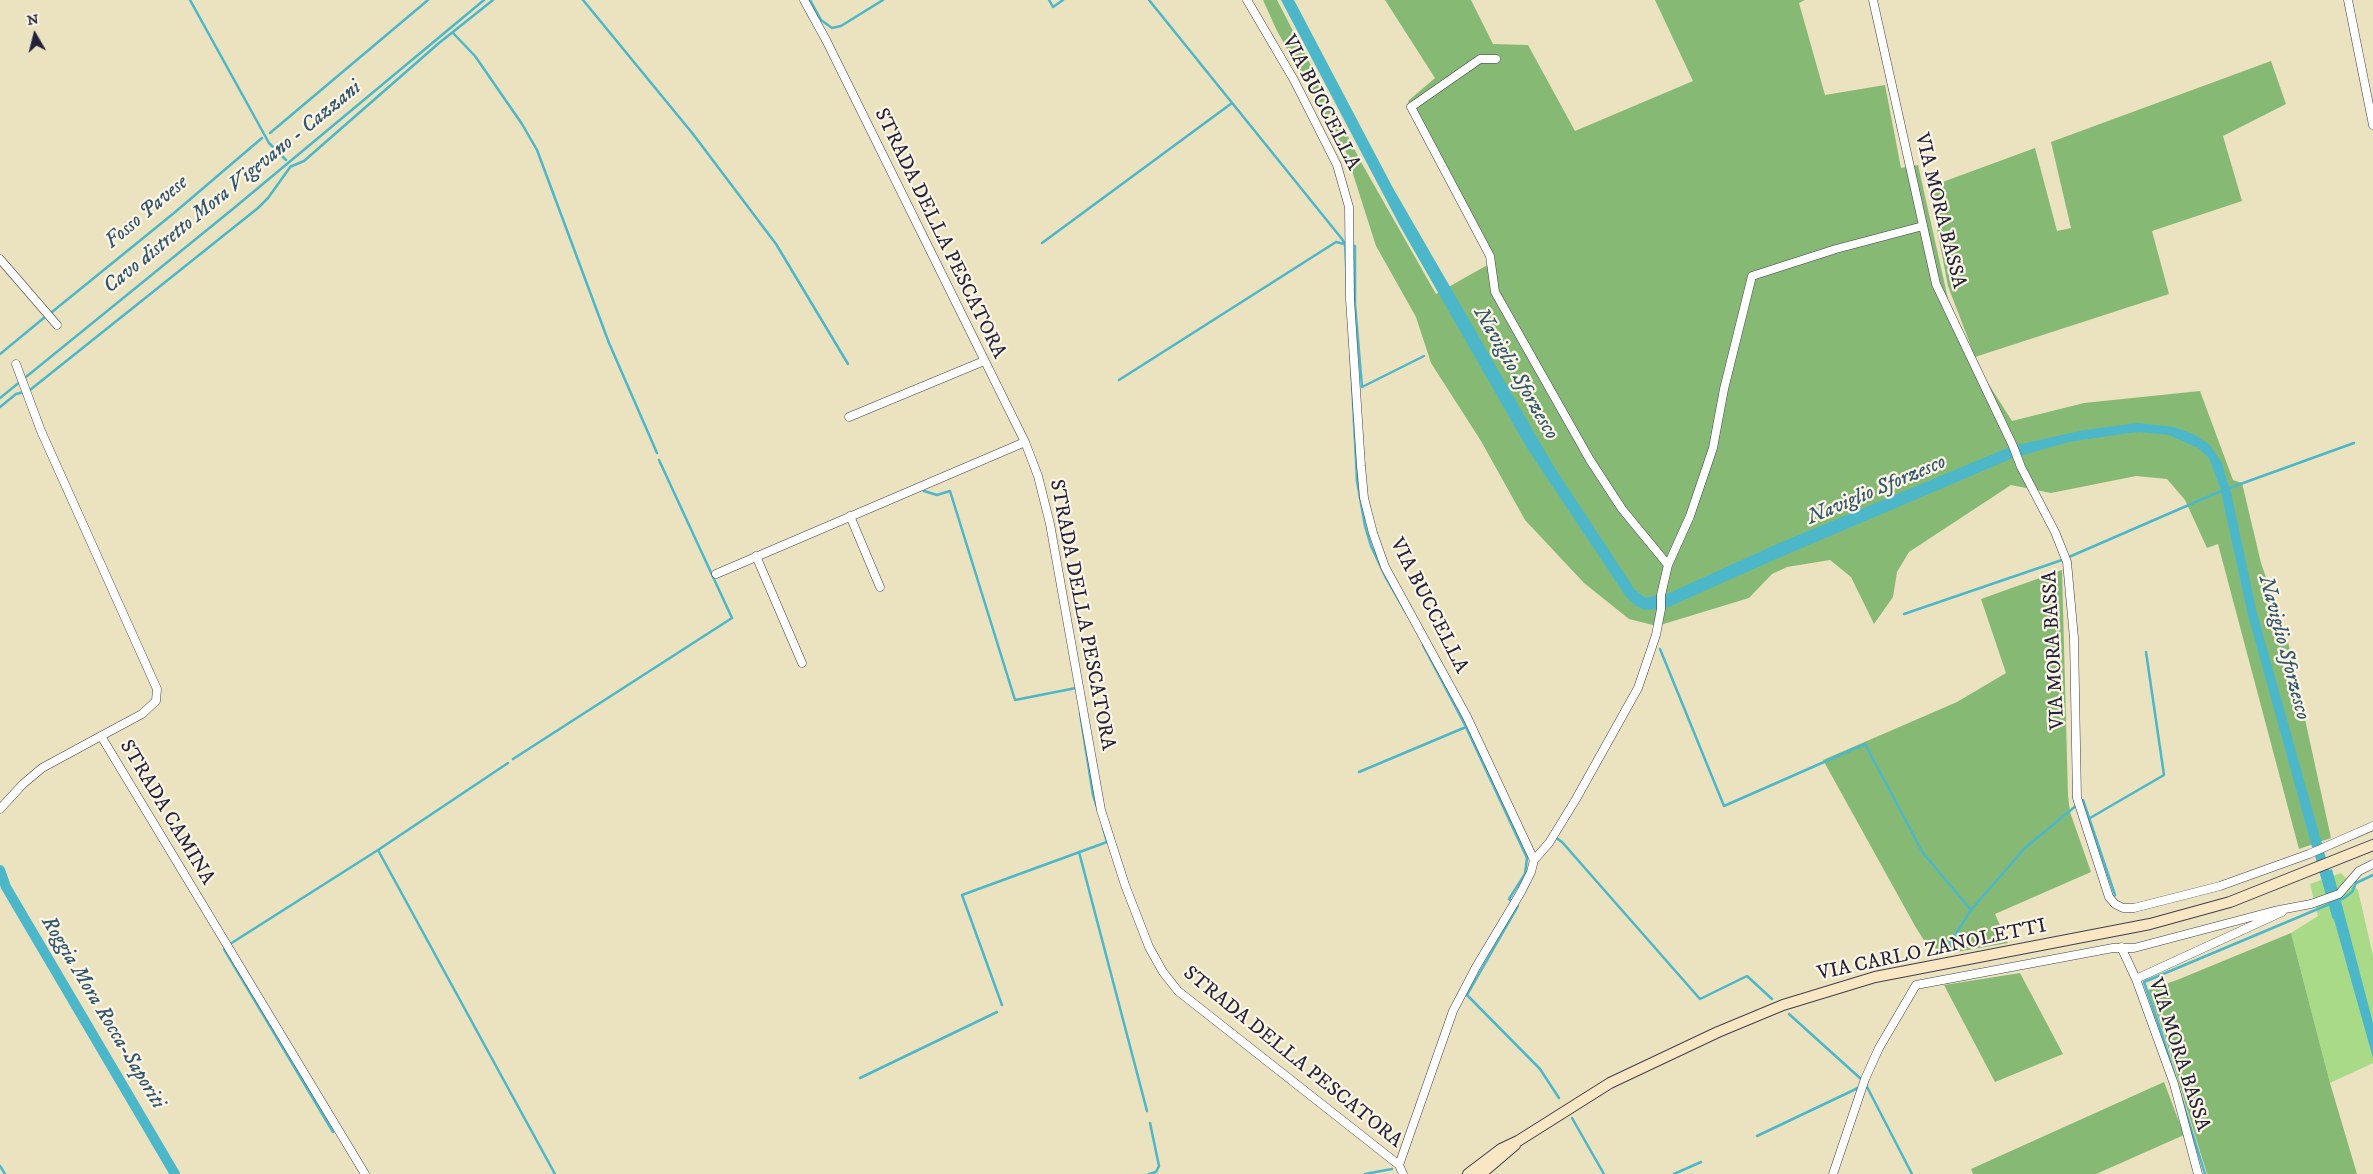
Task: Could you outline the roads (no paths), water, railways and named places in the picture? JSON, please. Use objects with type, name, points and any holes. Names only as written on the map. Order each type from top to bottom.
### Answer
[{"type":"main road","name":"VIA CARLO ZANOLETTI","points":[[1468,1174],[1501,1149],[1518,1141],[1569,1108],[1647,1064],[1726,1028],[1801,999],[1875,977],[2150,924],[2230,902],[2336,862],[2373,845]]},
{"type":"main road","name":"VIA CARLO ZANOLETTI","points":[[1481,1174],[1518,1141]]},
{"type":"street","name":"STRADA DELLA PESCATORA","points":[[804,0],[826,40],[1025,442],[1038,476],[1050,524],[1101,810],[1125,885],[1149,947],[1163,972],[1178,991],[1398,1165]]},
{"type":"street","name":"VIA BUCCELLA","points":[[1247,0],[1294,80],[1337,165],[1349,207],[1350,299],[1360,466],[1364,498],[1373,533],[1385,567],[1467,717],[1534,860]]},
{"type":"street","name":"VIA MORA BASSA","points":[[1873,0],[1936,284],[2065,557],[2074,638],[2079,803],[2110,897],[2115,904],[2122,908],[2134,908],[2220,886],[2309,854],[2373,826]]},
{"type":"street","points":[[2348,0],[2373,125]]},
{"type":"street","points":[[1496,59],[1480,59],[1411,107],[1490,256],[1495,292],[1590,460],[1622,509],[1668,565]]},
{"type":"street","points":[[1403,1174],[1398,1165],[1453,1011],[1531,872],[1534,860],[1549,843],[1576,799],[1638,688],[1656,636],[1661,609],[1661,595],[1668,565],[1690,516],[1713,448],[1724,389],[1752,276],[1836,249],[1923,226]]},
{"type":"street","points":[[0,258],[58,325]]},
{"type":"street","points":[[849,417],[984,361]]},
{"type":"street","name":"STRADA CAMINA","points":[[16,364],[41,431],[157,689],[156,700],[142,714],[101,736],[365,1174]]},
{"type":"street","points":[[716,574],[1025,442]]},
{"type":"street","points":[[850,516],[880,587]]},
{"type":"street","points":[[756,556],[802,663]]},
{"type":"street","points":[[0,809],[23,784],[42,768],[101,736]]},
{"type":"street","points":[[1833,1174],[1865,1079],[1879,1048],[1916,985],[2121,947],[2134,948],[2328,899],[2339,894],[2359,871],[2373,864]]},
{"type":"street","points":[[2136,979],[2294,907]]},
{"type":"street","name":"VIA MORA BASSA","points":[[2121,947],[2136,979],[2174,1084],[2198,1174]]},
{"type":"water","points":[[1281,0],[1294,0],[1393,188],[1553,465],[1635,590],[1646,598],[1657,595],[1657,609],[1645,610],[1636,606],[1627,598],[1527,448],[1400,226]]},
{"type":"water","points":[[2138,423],[2174,427],[2193,434],[2209,444],[2222,463],[2229,487],[2221,490],[2209,458],[2198,448],[2169,435],[2139,432],[2122,434],[2069,442],[2020,456],[2017,445],[2084,430]]},
{"type":"water","points":[[2010,447],[2013,458],[1664,609],[1665,595],[1777,544]]},
{"type":"water","points":[[2230,488],[2257,613],[2322,844],[2312,847],[2248,615],[2221,492]]},
{"type":"water","points":[[2332,869],[2338,891],[2327,896],[2320,874]]},
{"type":"water","points":[[2341,901],[2373,1023],[2373,1058],[2330,905]]},
{"type":"waterway","points":[[190,0],[269,143],[286,160]]},
{"type":"waterway","name":"Fosso Pavese","points":[[270,133],[428,0]]},
{"type":"waterway","name":"Cavo distretto Mora Vigevano - Cazzani","points":[[0,398],[234,208],[484,0]]},
{"type":"waterway","points":[[292,166],[304,161],[439,43],[493,0]]},
{"type":"waterway","points":[[583,0],[693,134],[776,244],[848,364]]},
{"type":"waterway","points":[[810,0],[821,20],[832,28],[841,26],[883,0]]},
{"type":"waterway","points":[[1049,0],[1053,7],[1063,0]]},
{"type":"waterway","points":[[1149,0],[1345,244],[1357,481],[1365,526],[1371,546],[1386,578],[1406,613]]},
{"type":"waterway","points":[[453,33],[475,56],[522,124],[537,150],[609,343],[657,453]]},
{"type":"waterway","points":[[1042,243],[1232,103]]},
{"type":"waterway","name":"Fosso Pavese","points":[[52,312],[174,213],[262,138]]},
{"type":"waterway","points":[[30,390],[258,208],[268,198],[291,166]]},
{"type":"waterway","points":[[1119,380],[1336,242],[1344,244]]},
{"type":"waterway","points":[[1350,245],[1355,246],[1355,304],[1362,387],[1424,356]]},
{"type":"waterway","name":"Fosso Pavese","points":[[0,354],[45,317]]},
{"type":"waterway","points":[[0,407],[16,394],[24,392]]},
{"type":"waterway","points":[[1904,614],[2062,560],[2221,491],[2354,443]]},
{"type":"waterway","points":[[513,759],[732,618],[659,460]]},
{"type":"waterway","points":[[924,491],[937,495],[950,491],[1015,700],[1076,688]]},
{"type":"waterway","points":[[1423,645],[1466,727],[1527,858],[1525,874],[1509,899],[1518,906],[1467,995],[1540,1069],[1559,1098]]},
{"type":"waterway","points":[[1660,649],[1724,806],[1865,744],[1923,853],[1971,910]]},
{"type":"waterway","points":[[2090,818],[2164,775],[2146,652]]},
{"type":"waterway","points":[[1080,713],[1093,795],[1098,811]]},
{"type":"waterway","points":[[1359,772],[1466,727]]},
{"type":"waterway","points":[[230,944],[378,850],[508,763]]},
{"type":"waterway","points":[[1947,948],[1971,910],[2025,848],[2083,800],[2115,895]]},
{"type":"waterway","points":[[1002,1005],[962,895],[1107,842],[1103,828]]},
{"type":"waterway","points":[[1555,837],[1562,842],[1700,999],[1747,976],[1772,999]]},
{"type":"waterway","name":"Naviglio Sforzesco","points":[[2316,841],[2337,916]]},
{"type":"waterway","points":[[378,850],[555,1174]]},
{"type":"waterway","points":[[1079,852],[1147,1111]]},
{"type":"waterway","name":"Roggia Mora Rocca-Saporiti","points":[[0,870],[6,887],[175,1174]]},
{"type":"waterway","name":"Cavo distretto Mora Vigevano - Cazzani","points":[[2205,1174],[2144,982],[2344,898],[2352,892],[2356,883],[2373,875]]},
{"type":"waterway","points":[[224,949],[333,1132]]},
{"type":"waterway","points":[[860,1078],[997,1012]]},
{"type":"waterway","points":[[1789,1014],[1861,1079]]},
{"type":"waterway","points":[[1865,1083],[1912,1174]]},
{"type":"waterway","points":[[1757,1136],[1858,1088]]},
{"type":"waterway","points":[[1572,1118],[1604,1174]]},
{"type":"waterway","points":[[1149,1174],[1156,1172],[1159,1166],[1150,1123]]},
{"type":"waterway","points":[[1674,1174],[1701,1162]]},
{"type":"waterway","points":[[0,1166],[5,1174]]},
{"type":"waterway","points":[[1365,1174],[1392,1169]]}]
